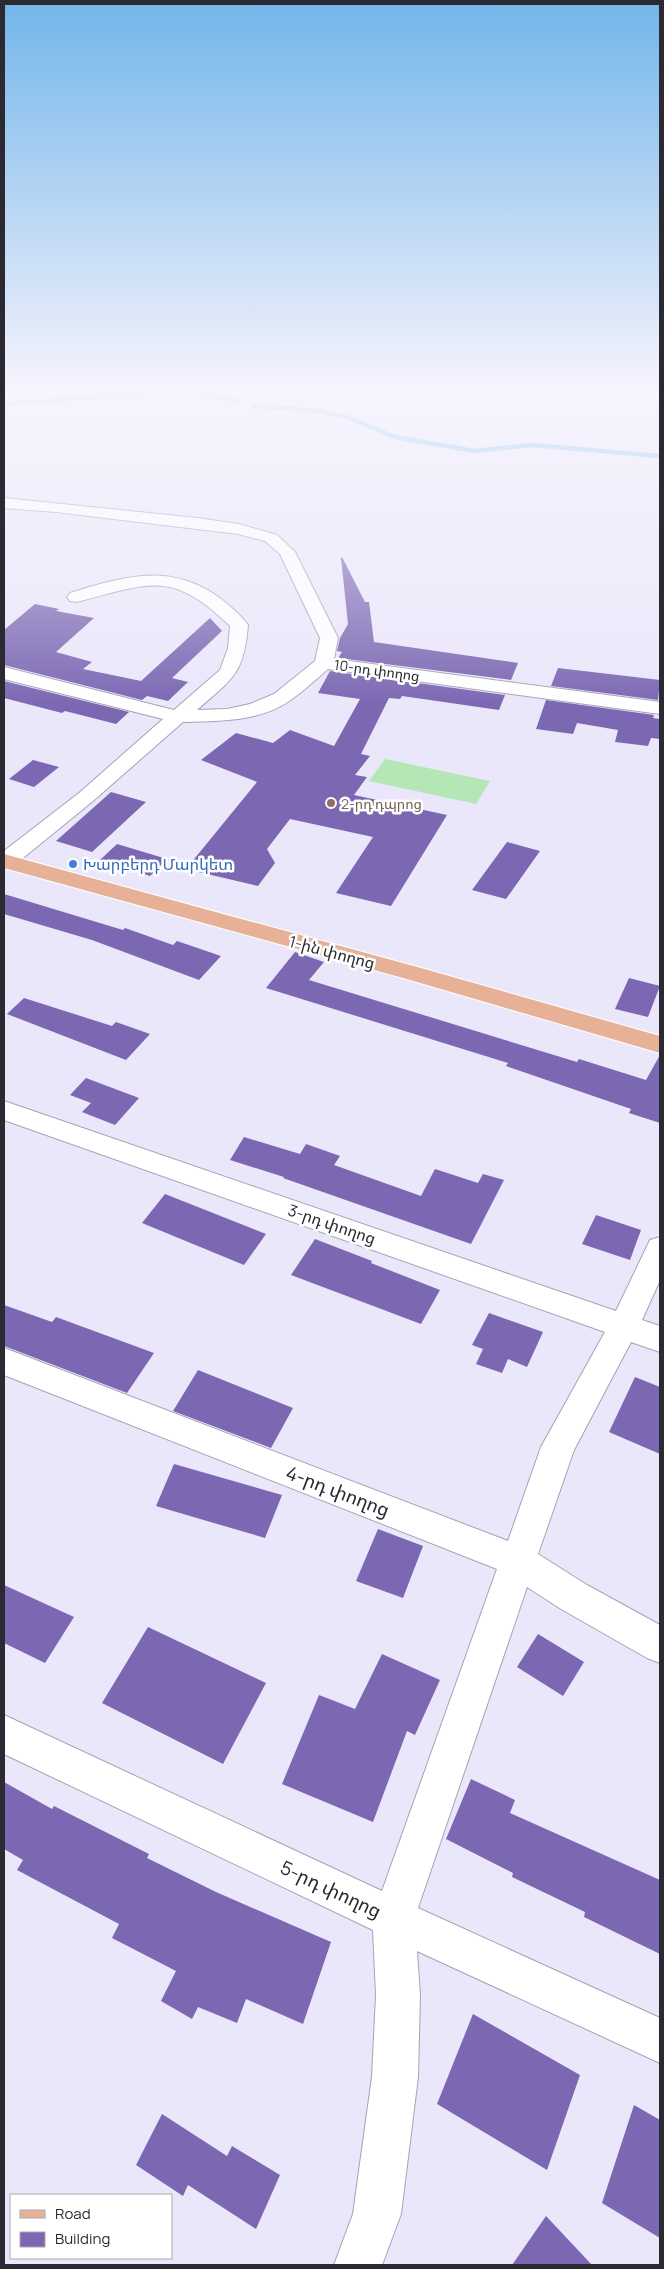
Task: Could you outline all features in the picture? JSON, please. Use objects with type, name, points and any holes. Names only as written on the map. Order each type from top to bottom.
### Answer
[{"type":"main road","name":"1-ին փողոց","points":[[4,861],[412,973],[660,1045]]},
{"type":"street","name":"10-րդ փողոց","points":[[4,503],[197,523],[239,529],[271,538],[287,552],[329,638],[324,663],[660,708]]},
{"type":"street","points":[[4,861],[86,797],[228,672],[237,648],[239,625],[220,604],[185,585],[162,579],[135,579],[76,597]]},
{"type":"street","points":[[4,673],[176,716],[227,715],[256,709],[280,698],[324,663]]},
{"type":"street","name":"3-րդ փողոց","points":[[4,1110],[660,1339]]},
{"type":"street","points":[[358,2265],[377,2214],[395,2077],[398,1995],[393,1918],[516,1560],[558,1447],[624,1326],[660,1248]]},
{"type":"street","name":"4-րդ փողոց","points":[[4,1361],[516,1560],[574,1597],[660,1646]]},
{"type":"street","name":"5-րդ փողոց","points":[[4,1734],[393,1918],[660,2041]]},
{"type":"green space","points":[[385,759],[490,781],[476,804],[369,781]]},
{"type":"building","points":[[342,557],[365,602],[369,602],[374,642],[518,663],[511,680],[338,658],[342,652],[337,651],[340,638],[348,624]]},
{"type":"building","points":[[35,604],[59,609],[56,611],[94,618],[56,652],[92,662],[83,669],[141,681],[210,618],[222,631],[172,678],[188,682],[168,701],[147,696],[142,700],[4,665],[4,630]]},
{"type":"building","points":[[558,668],[660,680],[658,700],[551,686]]},
{"type":"building","points":[[330,671],[505,695],[499,710],[402,696],[400,699],[389,698],[361,754],[370,756],[355,775],[367,777],[354,795],[447,815],[391,906],[336,893],[373,837],[290,819],[267,849],[275,863],[258,886],[186,869],[257,782],[201,760],[236,733],[273,743],[290,730],[334,746],[360,699],[318,693]]},
{"type":"building","points":[[4,681],[129,712],[116,724],[65,711],[62,713],[4,698]]},
{"type":"building","points":[[546,700],[654,715],[653,718],[660,719],[660,739],[651,738],[648,746],[615,742],[618,730],[577,723],[573,734],[536,729]]},
{"type":"building","points":[[33,760],[59,767],[34,787],[9,779]]},
{"type":"building","points":[[111,792],[146,802],[92,852],[56,841]]},
{"type":"building","points":[[507,842],[540,851],[506,899],[472,890]]},
{"type":"building","points":[[117,844],[167,859],[150,876],[100,860]]},
{"type":"building","points":[[4,894],[123,930],[125,928],[173,945],[177,941],[221,956],[199,980],[92,940],[4,914]]},
{"type":"building","points":[[295,952],[324,962],[309,980],[577,1062],[579,1059],[646,1080],[660,1055],[660,1123],[629,1113],[631,1109],[506,1066],[508,1063],[266,988]]},
{"type":"building","points":[[629,978],[660,986],[648,1017],[615,1009]]},
{"type":"building","points":[[24,998],[112,1026],[116,1022],[150,1034],[126,1060],[7,1014]]},
{"type":"building","points":[[86,1078],[139,1098],[115,1125],[82,1112],[91,1103],[70,1095]]},
{"type":"building","points":[[244,1137],[300,1154],[306,1144],[340,1156],[334,1165],[421,1196],[435,1169],[478,1183],[483,1174],[504,1180],[471,1244],[284,1177],[230,1160]]},
{"type":"building","points":[[165,1194],[266,1234],[244,1265],[142,1223]]},
{"type":"building","points":[[596,1215],[641,1230],[630,1260],[582,1244]]},
{"type":"building","points":[[315,1239],[440,1290],[421,1324],[291,1275]]},
{"type":"building","points":[[4,1305],[52,1322],[56,1317],[154,1353],[127,1393],[4,1346]]},
{"type":"building","points":[[489,1313],[543,1332],[527,1367],[508,1359],[502,1373],[476,1364],[483,1349],[472,1345]]},
{"type":"building","points":[[198,1370],[293,1408],[271,1448],[173,1411]]},
{"type":"building","points":[[635,1377],[660,1387],[660,1454],[609,1432]]},
{"type":"building","points":[[174,1464],[282,1495],[265,1538],[156,1506]]},
{"type":"building","points":[[378,1529],[423,1546],[403,1598],[356,1581]]},
{"type":"building","points":[[4,1585],[74,1617],[45,1663],[4,1643]]},
{"type":"building","points":[[148,1627],[266,1683],[223,1764],[102,1703]]},
{"type":"building","points":[[538,1634],[584,1662],[563,1696],[517,1667]]},
{"type":"building","points":[[382,1654],[440,1680],[415,1735],[407,1731],[373,1822],[282,1784],[319,1695],[355,1709]]},
{"type":"building","points":[[471,1779],[515,1800],[510,1813],[660,1880],[660,1954],[584,1917],[585,1912],[512,1877],[513,1873],[446,1839]]},
{"type":"building","points":[[4,1782],[52,1809],[54,1806],[149,1854],[147,1858],[216,1892],[331,1942],[303,2024],[246,1999],[237,2023],[198,2007],[192,2019],[161,2001],[176,1971],[112,1938],[119,1924],[17,1870],[23,1860],[4,1849]]},
{"type":"building","points":[[473,2014],[580,2075],[547,2170],[437,2104]]},
{"type":"building","points":[[634,2105],[660,2120],[660,2238],[602,2203]]},
{"type":"building","points":[[162,2114],[227,2156],[232,2146],[280,2175],[256,2229],[188,2185],[183,2196],[136,2165]]},
{"type":"building","points":[[546,2216],[592,2265],[512,2265]]},
{"type":"place","name":"2-րդ դպրոց","points":[[331,803]]},
{"type":"place","name":"Խարբերդ Մարկետ","points":[[73,864]]}]
